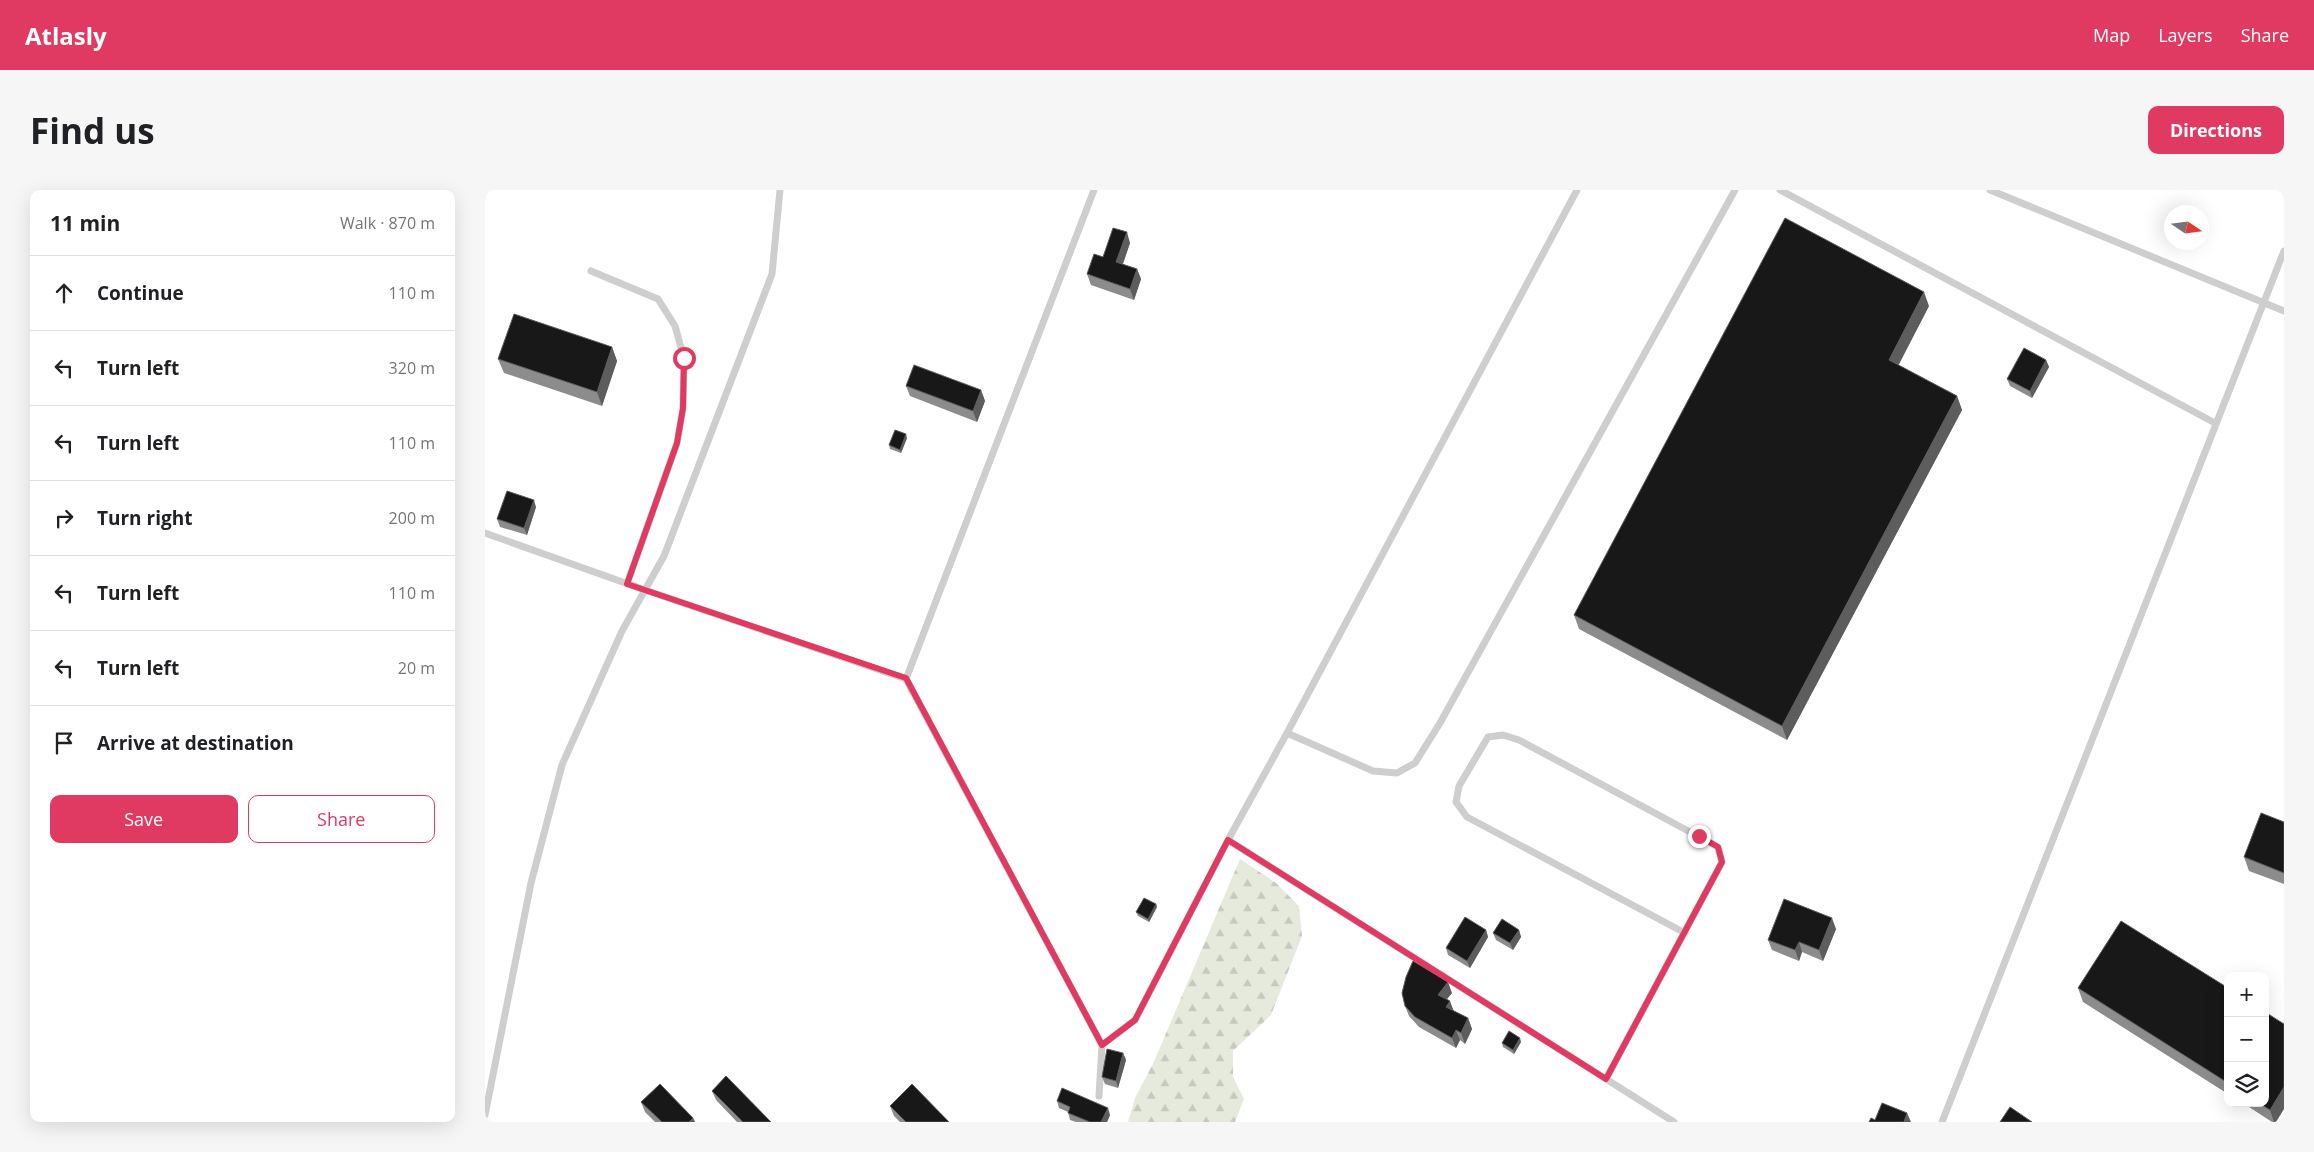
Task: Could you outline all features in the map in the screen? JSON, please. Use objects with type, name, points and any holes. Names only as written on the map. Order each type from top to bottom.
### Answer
[{"type":"lane","points":[[485,1115],[531,883],[562,765],[623,631],[664,556],[772,274],[780,190]]},
{"type":"lane","points":[[906,678],[1094,190]]},
{"type":"lane","points":[[1102,1045],[1135,1020],[1228,840],[1577,190]]},
{"type":"lane","points":[[1287,733],[1373,771],[1397,773],[1415,763],[1450,706],[1735,190]]},
{"type":"lane","points":[[1780,190],[2215,423]]},
{"type":"lane","points":[[1989,190],[2284,311]]},
{"type":"lane","points":[[1942,1122],[2284,251]]},
{"type":"lane","points":[[591,271],[658,299],[675,326],[684,358],[683,408],[677,443],[627,584]]},
{"type":"lane","points":[[485,533],[627,584],[906,678],[1102,1045],[1099,1096]]},
{"type":"lane","points":[[1606,1079],[1685,933],[1722,862],[1718,847],[1519,740],[1503,735],[1488,737],[1459,786],[1456,802],[1467,817],[1685,933]]},
{"type":"lane","points":[[1228,840],[1674,1122]]},
{"type":"green space","points":[[1240,859],[1276,883],[1299,906],[1302,936],[1271,1015],[1233,1051],[1233,1077],[1244,1099],[1235,1122],[1128,1122],[1135,1098],[1153,1064]]},
{"type":"building","points":[[1785,218],[1924,292],[1889,360],[1957,396],[1782,726],[1574,615]]},
{"type":"building","points":[[1113,228],[1127,232],[1116,262],[1137,269],[1130,289],[1087,274],[1094,254],[1103,257]]},
{"type":"building","points":[[514,314],[612,347],[597,392],[498,359]]},
{"type":"building","points":[[2024,348],[2046,360],[2030,391],[2007,379]]},
{"type":"building","points":[[914,365],[981,390],[973,411],[906,386]]},
{"type":"building","points":[[895,430],[906,434],[900,450],[889,445]]},
{"type":"building","points":[[507,491],[534,500],[524,528],[497,519]]},
{"type":"building","points":[[2261,813],[2284,822],[2284,873],[2244,857]]},
{"type":"building","points":[[1144,898],[1156,904],[1148,919],[1136,912]]},
{"type":"building","points":[[1784,899],[1832,918],[1819,950],[1799,942],[1795,950],[1768,940]]},
{"type":"building","points":[[1465,917],[1486,930],[1467,961],[1446,948]]},
{"type":"building","points":[[1502,919],[1519,930],[1510,943],[1493,933]]},
{"type":"building","points":[[2121,921],[2224,985],[2224,1080],[2078,988]]},
{"type":"building","points":[[1413,961],[1448,982],[1438,995],[1450,1001],[1446,1007],[1468,1018],[1461,1033],[1456,1030],[1452,1038],[1415,1017],[1405,1006],[1402,993]]},
{"type":"building","points":[[2269,1015],[2284,1024],[2284,1087],[2270,1110],[2265,1107],[2269,1107]]},
{"type":"building","points":[[1509,1031],[1520,1038],[1513,1050],[1502,1043]]},
{"type":"building","points":[[1107,1049],[1123,1053],[1116,1081],[1102,1077]]},
{"type":"building","points":[[726,1076],[771,1122],[743,1122],[712,1091]]},
{"type":"building","points":[[660,1084],[693,1118],[689,1122],[662,1122],[641,1102]]},
{"type":"building","points":[[912,1084],[949,1122],[906,1122],[890,1106]]},
{"type":"building","points":[[1062,1088],[1108,1108],[1101,1122],[1090,1122],[1068,1113],[1070,1107],[1057,1101]]},
{"type":"building","points":[[1882,1103],[1907,1113],[1904,1122],[1869,1122],[1871,1118],[1875,1120]]},
{"type":"building","points":[[2010,1107],[2032,1122],[2000,1122]]},
{"type":"route","points":[[684,358],[683,408],[677,443],[627,584],[906,678],[1102,1045],[1135,1020],[1228,840],[1606,1079],[1722,862],[1718,847],[1699,836]]}]
